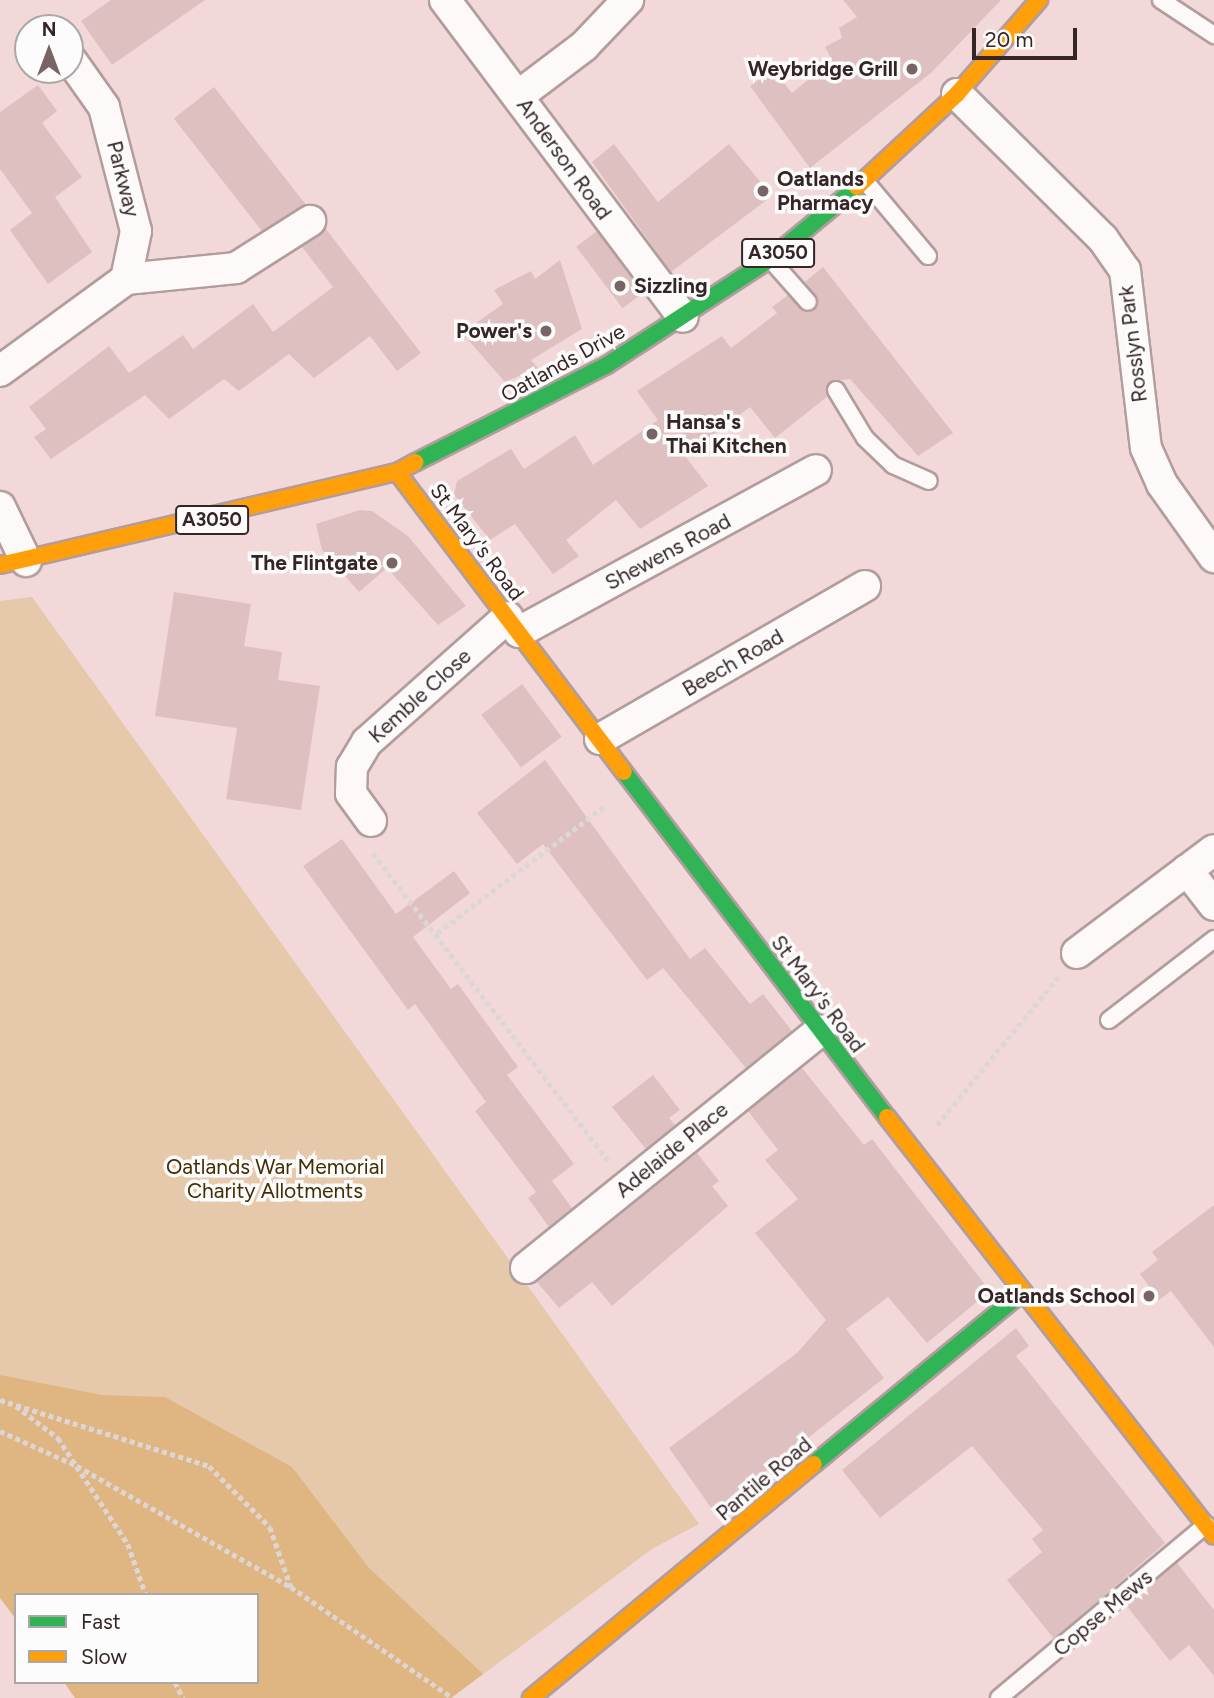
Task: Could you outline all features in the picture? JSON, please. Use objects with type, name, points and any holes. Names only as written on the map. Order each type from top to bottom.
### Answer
[{"type":"street","name":"Anderson Road","points":[[445,0],[683,317]]},
{"type":"street","points":[[518,96],[584,46],[628,0]]},
{"type":"street","name":"Oatlands Drive","points":[[13,563],[397,472],[607,365],[770,259],[865,181],[957,94],[1039,0]]},
{"type":"street","name":"Parkway","points":[[84,79],[104,107],[136,231],[126,279]]},
{"type":"street","name":"Rosslyn Park","points":[[957,94],[1103,239],[1125,270],[1146,448],[1162,484],[1214,557]]},
{"type":"street","points":[[0,370],[126,279],[236,268],[310,221]]},
{"type":"street","name":"Shewens Road","points":[[513,624],[816,470]]},
{"type":"street","name":"St Mary's Road","points":[[397,472],[820,1031],[1210,1530]]},
{"type":"street","points":[[0,507],[13,563]]},
{"type":"street","name":"Beech Road","points":[[600,739],[865,586]]},
{"type":"street","name":"Kemble Close","points":[[371,821],[351,793],[352,767],[367,742],[513,624]]},
{"type":"street","points":[[1077,953],[1214,850]]},
{"type":"street","points":[[1187,870],[1214,905]]},
{"type":"street","name":"Adelaide Place","points":[[526,1268],[820,1031]]},
{"type":"street","name":"Pantile Road","points":[[531,1698],[1023,1292]]},
{"type":"lane","points":[[1161,0],[1214,34]]},
{"type":"lane","points":[[865,181],[928,256]]},
{"type":"lane","points":[[770,259],[808,302]]},
{"type":"lane","points":[[836,390],[865,438],[893,464],[929,481]]},
{"type":"lane","points":[[1109,1020],[1214,939]]},
{"type":"lane","name":"Copse Mews","points":[[999,1698],[1210,1530]]},
{"type":"path","points":[[437,933],[634,784]]},
{"type":"path","points":[[371,821],[360,835],[627,1186]]},
{"type":"path","points":[[914,1152],[1077,953]]},
{"type":"path","points":[[0,1400],[209,1466],[270,1527],[291,1587]]},
{"type":"path","points":[[15,1404],[58,1438],[128,1544],[145,1593]]},
{"type":"path","points":[[0,1431],[77,1466],[291,1587],[453,1698]]},
{"type":"green space","name":"Oatlands War Memorial Charity Allotments","points":[[32,597],[699,1524],[652,1549],[451,1698],[75,1698],[65,1684],[259,1684],[259,1593],[14,1593],[14,1616],[0,1598],[0,601]]},
{"type":"shaded area","points":[[0,1375],[102,1395],[165,1397],[292,1467],[369,1568],[483,1674],[451,1698],[75,1698],[65,1684],[259,1684],[259,1593],[14,1593],[14,1616],[0,1598]]},
{"type":"building","points":[[111,0],[205,0],[112,65],[84,25],[84,19]]},
{"type":"building","points":[[843,0],[1001,0],[932,72],[810,168],[750,86],[773,69],[792,93],[832,60],[825,47],[842,38],[839,28],[857,17]]},
{"type":"building","points":[[38,85],[57,111],[42,123],[82,177],[55,197],[92,252],[48,284],[10,230],[32,213],[0,169],[0,112]]},
{"type":"building","points":[[214,87],[306,204],[266,236],[174,118]]},
{"type":"building","points":[[614,144],[658,202],[729,144],[772,196],[671,272],[592,162]]},
{"type":"building","points":[[326,229],[421,353],[397,371],[370,336],[314,378],[289,354],[239,391],[224,379],[169,419],[145,395],[51,459],[34,437],[46,429],[29,407],[109,346],[129,373],[183,335],[193,349],[253,304],[273,332],[333,287],[302,247]]},
{"type":"building","points":[[597,231],[643,292],[623,308],[576,247]]},
{"type":"building","points":[[560,260],[582,329],[531,360],[538,368],[505,382],[462,333],[503,304],[494,290],[531,271],[535,279]]},
{"type":"building","points":[[823,267],[953,433],[918,456],[850,379],[830,381],[828,396],[775,438],[750,407],[685,456],[708,486],[640,529],[616,500],[566,540],[579,556],[553,574],[515,524],[490,540],[454,495],[457,481],[511,449],[524,469],[575,435],[593,465],[658,420],[637,391],[722,336],[731,348],[777,313],[772,307],[788,295],[804,312],[814,310],[818,299],[805,282]]},
{"type":"building","name":"The Flintgate","points":[[360,510],[372,511],[408,536],[466,606],[438,625],[387,568],[359,592],[322,550],[316,524]]},
{"type":"building","points":[[174,592],[251,604],[244,646],[282,652],[278,680],[320,686],[301,810],[226,799],[237,728],[155,716]]},
{"type":"building","points":[[522,684],[562,737],[521,767],[481,715]]},
{"type":"building","points":[[545,760],[690,959],[705,948],[750,1004],[763,994],[792,1031],[746,1068],[663,968],[647,980],[543,844],[517,864],[477,813]]},
{"type":"building","points":[[342,839],[396,914],[454,871],[470,893],[413,937],[451,989],[458,984],[518,1067],[507,1075],[574,1164],[540,1190],[552,1181],[572,1208],[549,1227],[528,1198],[536,1192],[475,1111],[486,1102],[415,1004],[408,1010],[303,866]]},
{"type":"building","points":[[802,1068],[864,1145],[872,1139],[990,1291],[927,1343],[888,1297],[846,1329],[884,1378],[714,1512],[669,1448],[797,1353],[826,1320],[755,1233],[798,1199],[765,1160],[778,1150],[748,1111]]},
{"type":"building","points":[[653,1075],[680,1110],[669,1118],[675,1125],[646,1149],[612,1107]]},
{"type":"building","points":[[697,1153],[719,1181],[712,1186],[728,1206],[612,1306],[592,1282],[559,1308],[537,1282]]},
{"type":"building","points":[[1214,1205],[1214,1347],[1171,1291],[1159,1300],[1140,1274],[1158,1260],[1152,1252]]},
{"type":"building","points":[[1016,1328],[1029,1346],[1016,1356],[1165,1543],[1054,1639],[1007,1580],[1042,1552],[1032,1539],[1043,1530],[972,1446],[880,1518],[842,1470]]},
{"type":"building","points":[[1177,1563],[1214,1610],[1214,1676],[1189,1645],[1170,1661],[1126,1605]]},
{"type":"traffic: fast","points":[[416,462],[607,365],[770,259],[857,187]]},
{"type":"traffic: fast","points":[[624,772],[887,1117]]},
{"type":"traffic: fast","points":[[814,1464],[1023,1292]]},
{"type":"traffic: slow","points":[[857,187],[957,94],[1039,0]]},
{"type":"traffic: slow","points":[[0,565],[397,472],[416,462]]},
{"type":"traffic: slow","points":[[397,472],[624,772]]},
{"type":"traffic: slow","points":[[887,1117],[1214,1536]]},
{"type":"traffic: slow","points":[[531,1698],[814,1464]]},
{"type":"place","name":"Weybridge Grill","points":[[912,69]]},
{"type":"place","name":"Oatlands Pharmacy","points":[[763,191]]},
{"type":"place","name":"Sizzling","points":[[620,286]]},
{"type":"place","name":"Power's","points":[[546,331]]},
{"type":"place","name":"Hansa's Thai Kitchen","points":[[652,434]]},
{"type":"place","name":"The Flintgate","points":[[392,563]]},
{"type":"place","name":"Oatlands School","points":[[1149,1296]]}]
